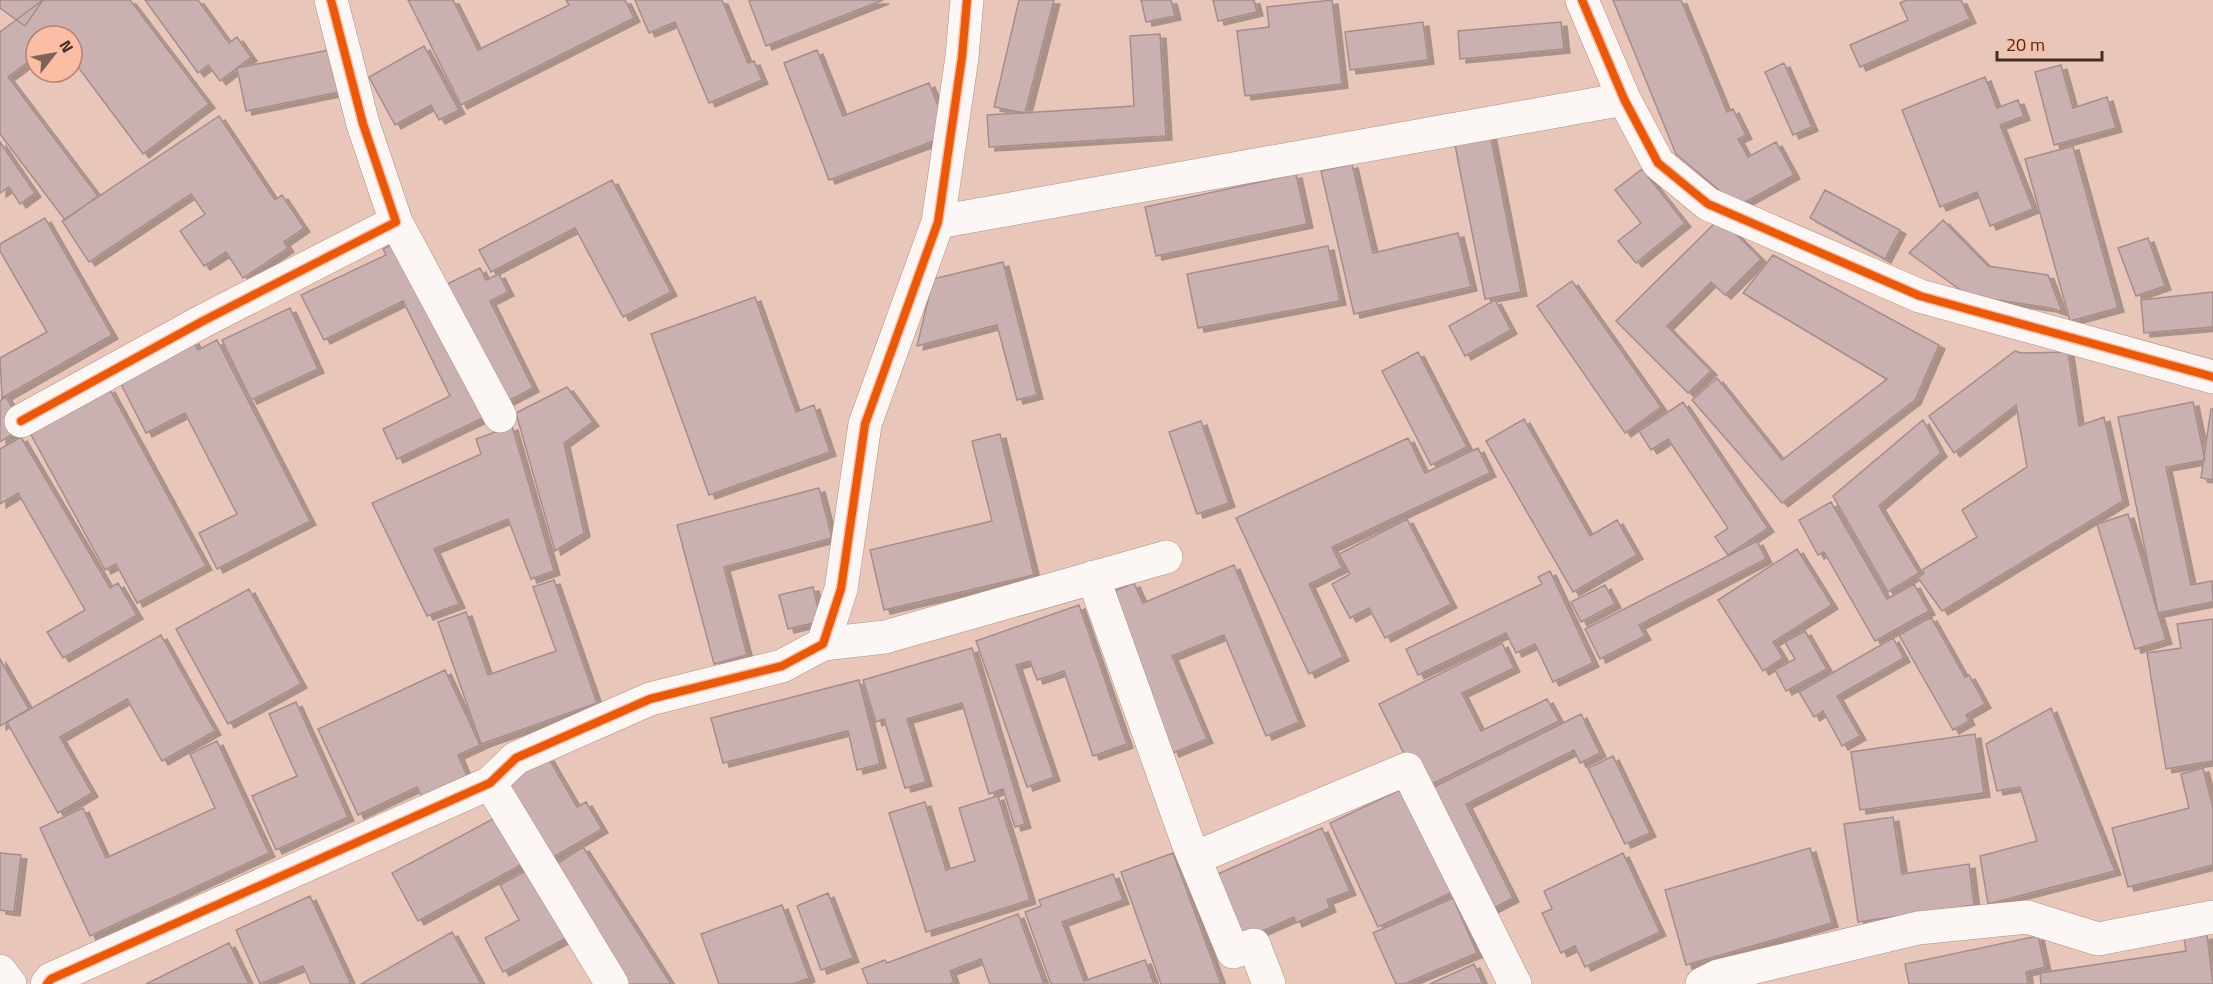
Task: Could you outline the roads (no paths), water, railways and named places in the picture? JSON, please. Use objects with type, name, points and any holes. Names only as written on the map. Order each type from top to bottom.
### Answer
[{"type":"street","points":[[331,0],[363,124],[396,222],[500,416]]},
{"type":"street","points":[[823,644],[842,589],[865,424],[938,222],[962,57],[967,0]]},
{"type":"street","points":[[1582,0],[1624,99],[1658,163],[1708,204],[1920,296],[2213,377]]},
{"type":"street","points":[[938,222],[1624,99]]},
{"type":"street","points":[[21,421],[203,321],[396,222]]},
{"type":"street","points":[[47,984],[51,979],[490,783],[516,758],[650,699],[782,666],[823,644],[885,637],[1166,557]]},
{"type":"street","points":[[1093,577],[1195,858],[1233,952],[1254,945],[1269,984]]},
{"type":"street","points":[[1195,858],[1407,770],[1515,984]]},
{"type":"street","points":[[490,783],[612,984]]},
{"type":"street","points":[[1702,984],[1718,976],[1918,928],[2027,917],[2098,939],[2213,917]]},
{"type":"street","points":[[0,971],[10,984]]}]
